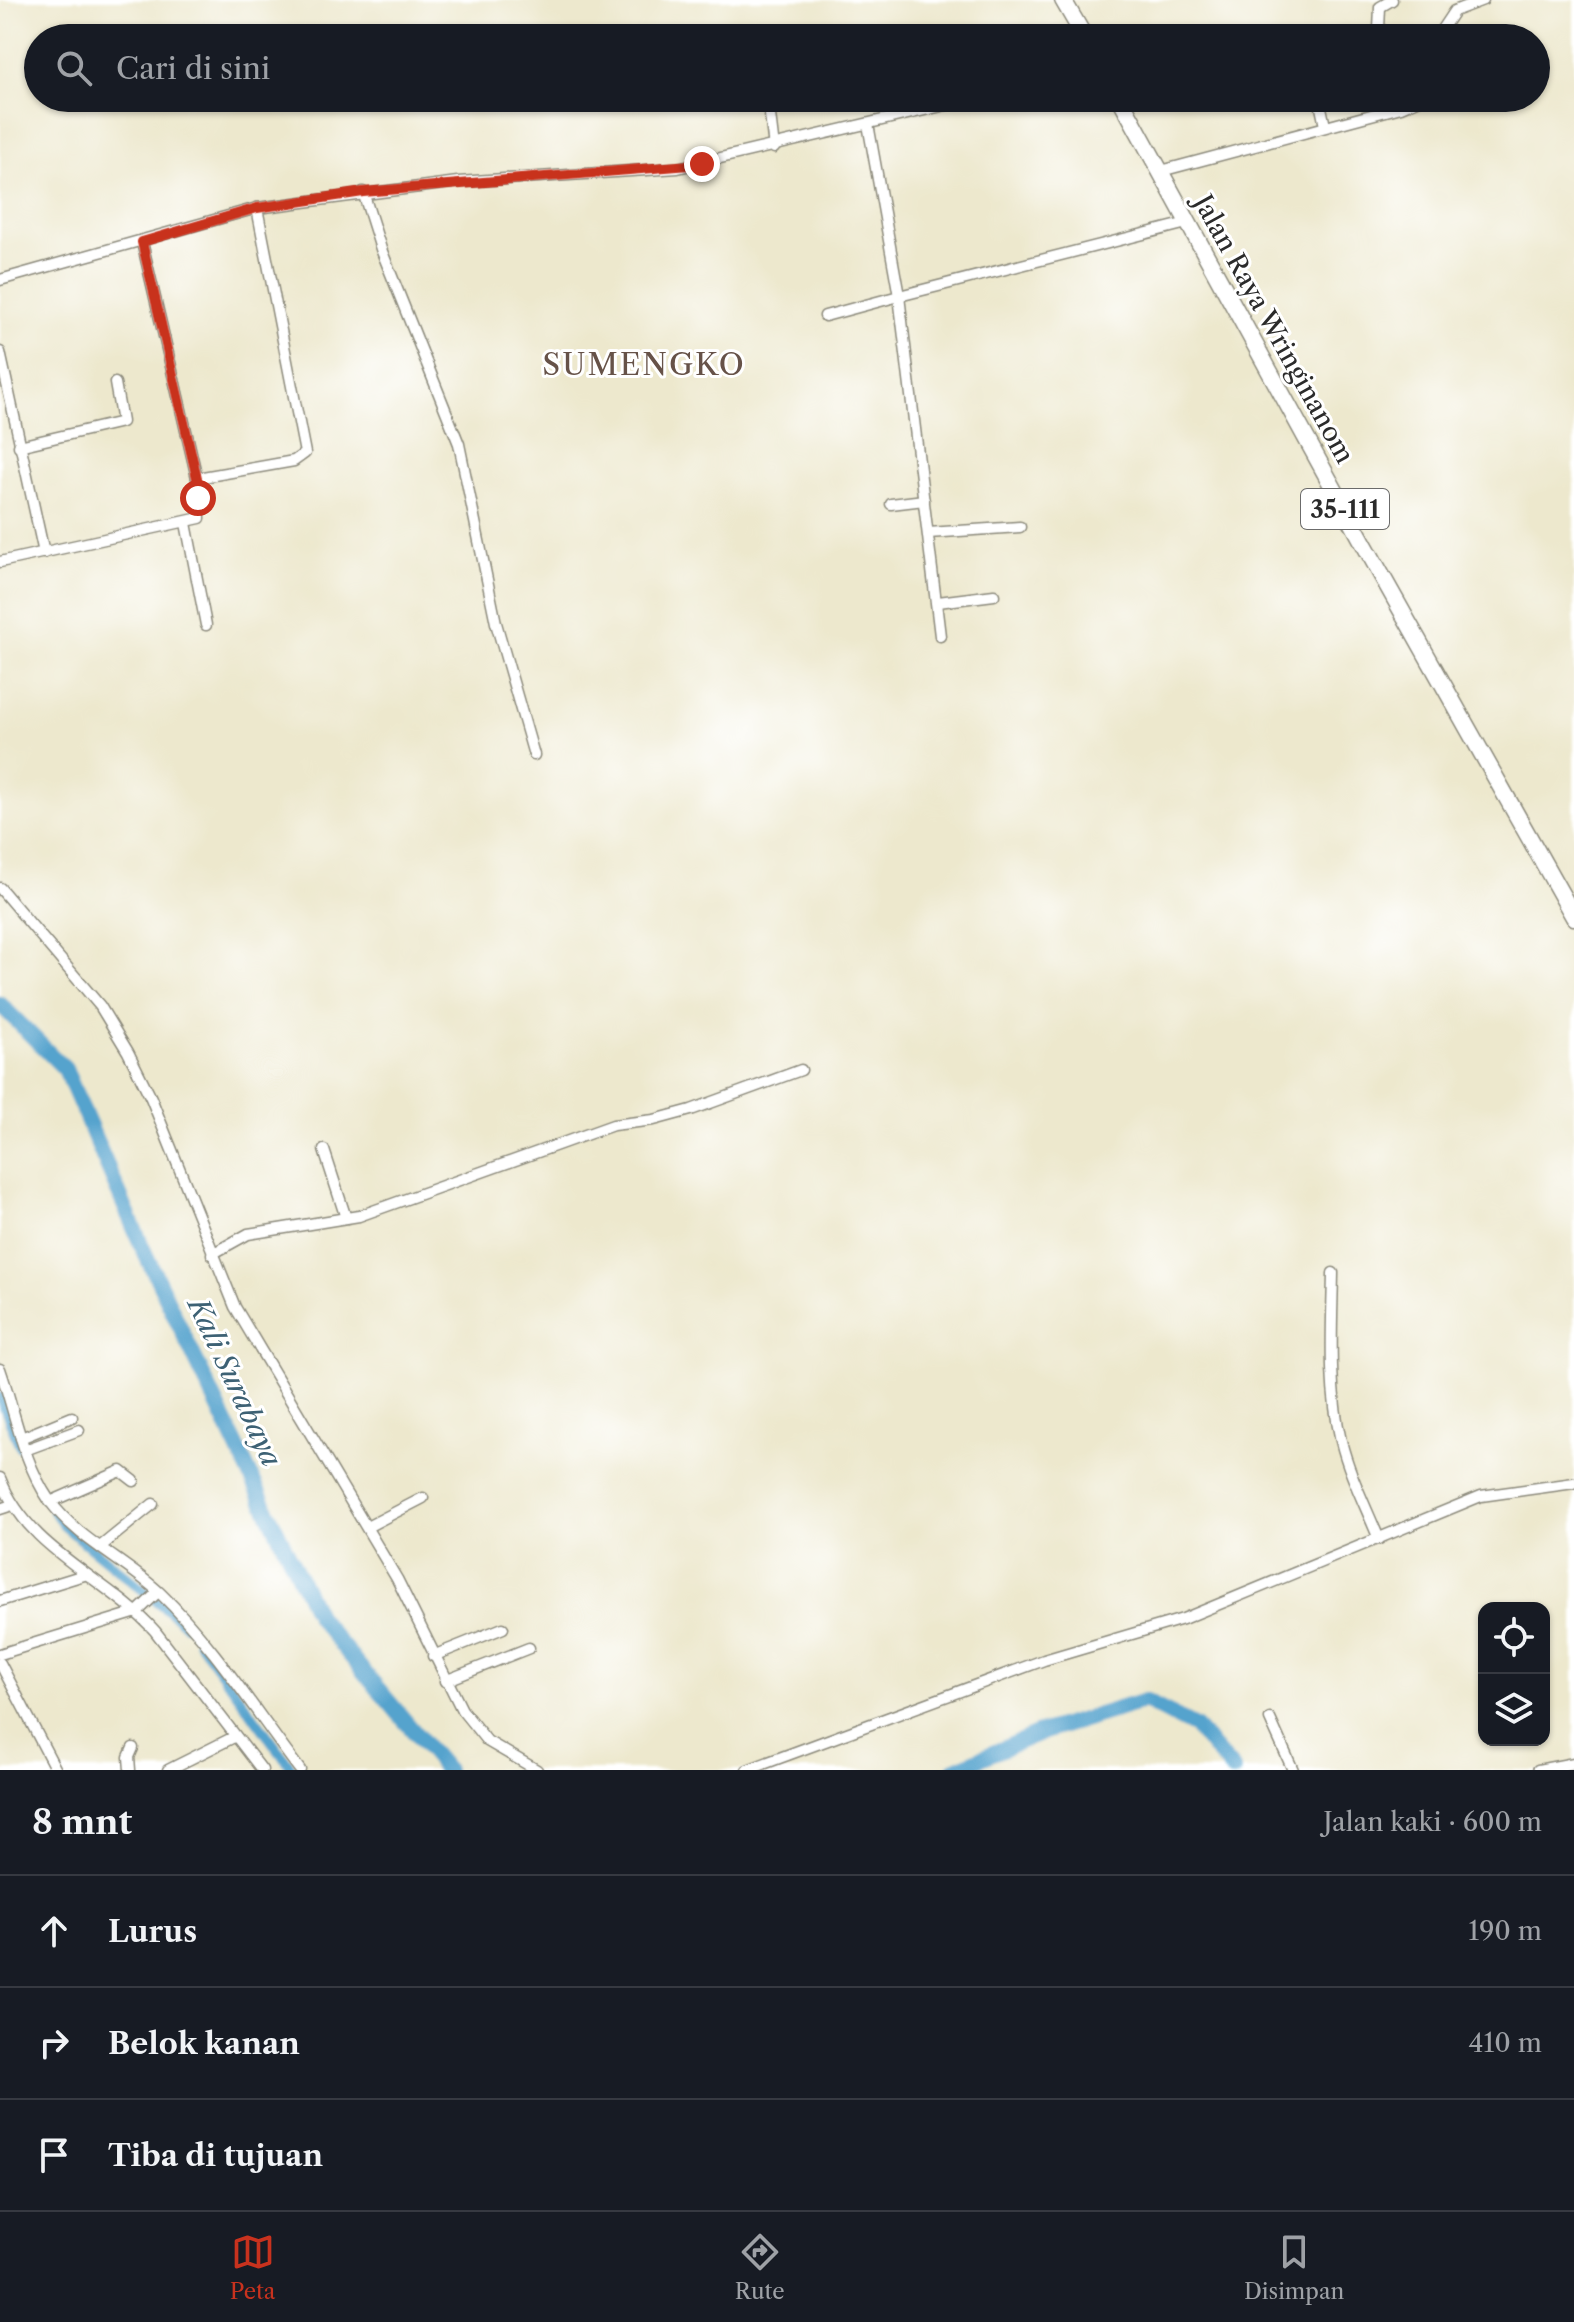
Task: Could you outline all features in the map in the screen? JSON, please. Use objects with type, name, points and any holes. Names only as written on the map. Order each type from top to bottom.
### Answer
[{"type":"main road","points":[[1063,0],[1077,24]]},
{"type":"main road","name":"Jalan Raya Wringinanom","points":[[1129,112],[1187,223],[1574,917]]},
{"type":"street","points":[[1379,24],[1380,7],[1392,0]]},
{"type":"street","points":[[1444,24],[1454,5],[1483,0]]},
{"type":"street","points":[[770,112],[774,148]]},
{"type":"street","points":[[0,280],[257,208],[458,182],[657,170],[774,148],[918,112]]},
{"type":"street","points":[[1322,112],[1325,126]]},
{"type":"street","points":[[1161,171],[1381,112]]},
{"type":"street","points":[[868,124],[899,296],[940,636]]},
{"type":"street","points":[[363,192],[381,249],[459,444],[496,623],[534,755]]},
{"type":"street","points":[[197,478],[294,461],[305,453],[257,208]]},
{"type":"street","points":[[825,316],[1187,223]]},
{"type":"street","points":[[0,562],[200,518],[197,478],[142,242]]},
{"type":"street","points":[[0,352],[44,553]]},
{"type":"street","points":[[19,446],[122,422],[115,383]]},
{"type":"street","points":[[891,504],[924,500]]},
{"type":"street","points":[[186,523],[206,625]]},
{"type":"street","points":[[928,533],[1020,527]]},
{"type":"street","points":[[938,602],[994,595]]},
{"type":"street","points":[[0,888],[100,1006],[128,1052],[151,1098],[212,1254],[243,1321],[407,1598],[445,1681],[462,1710],[487,1741],[537,1770]]},
{"type":"street","points":[[212,1254],[248,1234],[346,1218],[605,1128],[691,1110],[801,1070]]},
{"type":"street","points":[[324,1150],[346,1218]]},
{"type":"street","points":[[1333,1273],[1331,1360],[1335,1413],[1341,1444],[1379,1539]]},
{"type":"street","points":[[0,1369],[8,1413],[50,1502],[71,1526],[157,1593],[204,1643],[300,1770]]},
{"type":"street","points":[[21,1438],[72,1417]]},
{"type":"street","points":[[25,1450],[79,1430]]},
{"type":"street","points":[[50,1502],[77,1487],[95,1485],[121,1471],[134,1481]]},
{"type":"street","points":[[0,1478],[12,1505],[40,1538],[84,1575],[140,1611],[262,1770]]},
{"type":"street","points":[[747,1770],[1044,1660],[1183,1619],[1481,1496],[1574,1483]]},
{"type":"street","points":[[367,1527],[423,1498]]},
{"type":"street","points":[[100,1547],[153,1504]]},
{"type":"street","points":[[0,1509],[12,1505]]},
{"type":"street","points":[[0,1601],[84,1575]]},
{"type":"street","points":[[0,1654],[140,1611],[157,1593]]},
{"type":"street","points":[[433,1656],[503,1628]]},
{"type":"street","points":[[445,1681],[529,1648]]},
{"type":"street","points":[[0,1663],[56,1770]]},
{"type":"street","points":[[1270,1719],[1293,1770]]},
{"type":"street","points":[[168,1770],[234,1737]]},
{"type":"street","points":[[130,1770],[129,1757],[133,1748]]},
{"type":"street","points":[[1538,1770],[1574,1763]]},
{"type":"waterway","name":"Kali Surabaya","points":[[0,1004],[65,1069],[144,1251],[318,1617],[446,1770]]},
{"type":"waterway","points":[[0,1397],[20,1447]]},
{"type":"waterway","points":[[53,1510],[63,1525],[186,1625]]},
{"type":"waterway","points":[[198,1641],[293,1770]]},
{"type":"waterway","name":"Kali Surabaya","points":[[953,1770],[1037,1734],[1145,1701],[1195,1727],[1233,1770]]},
{"type":"district","name":"SUMENGKO","points":[[644,364]]},
{"type":"route","points":[[198,498],[197,478],[142,242],[257,208],[363,192],[458,182],[629,173],[702,164]]}]
